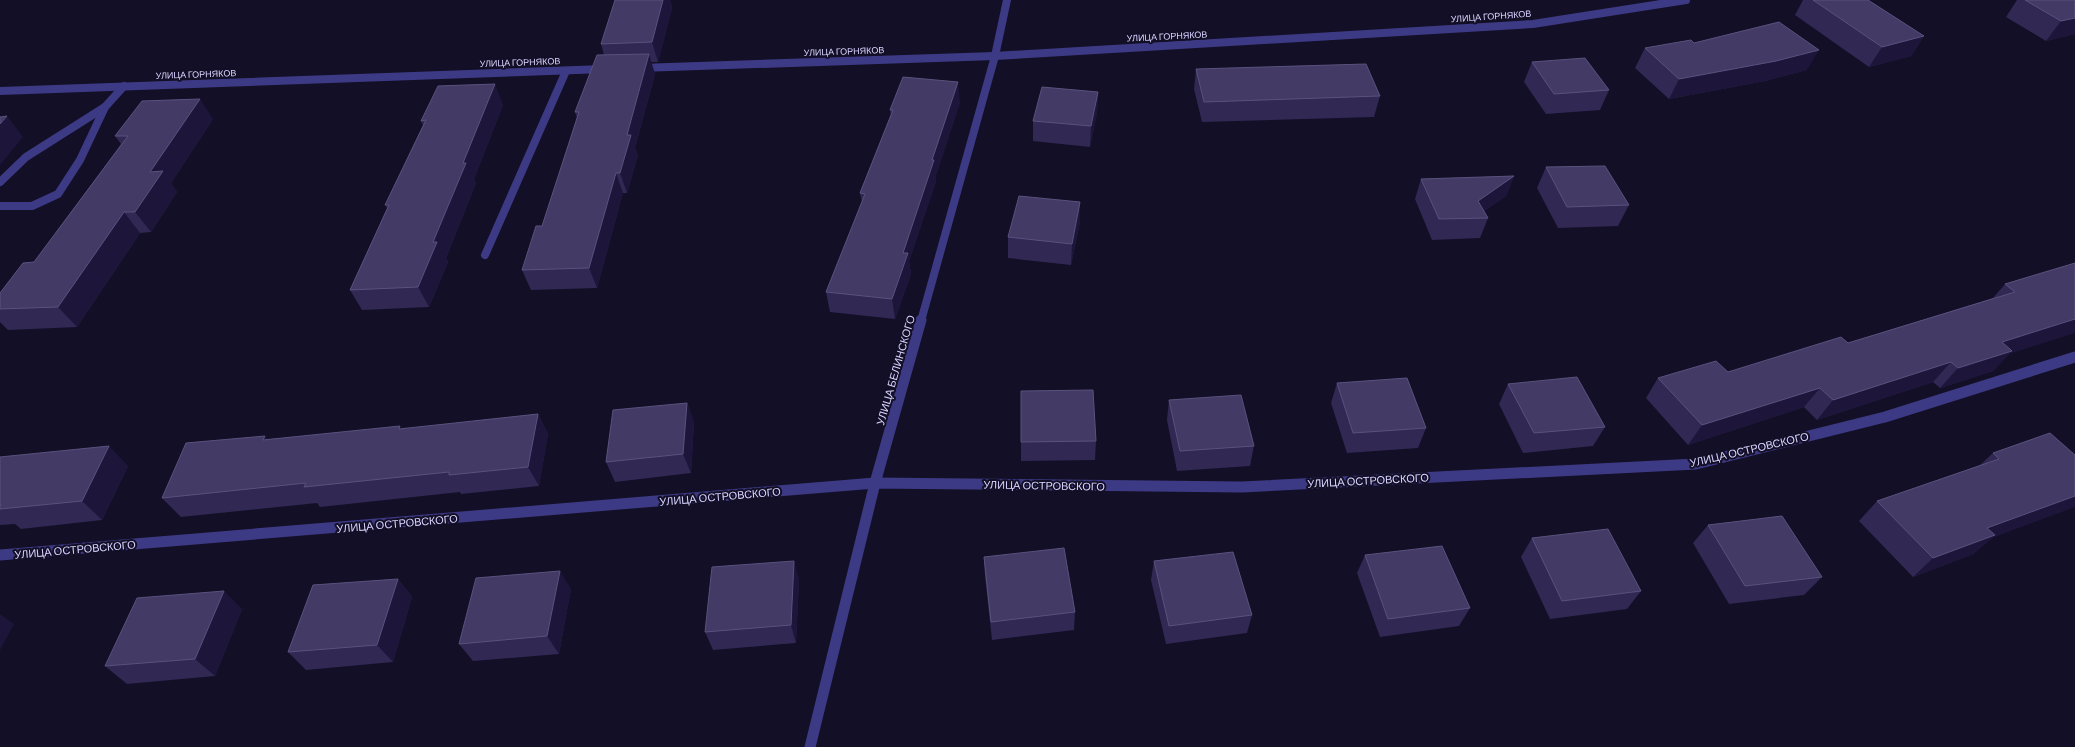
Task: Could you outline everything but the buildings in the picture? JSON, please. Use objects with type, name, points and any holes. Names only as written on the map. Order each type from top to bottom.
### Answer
[{"type":"street","name":"УЛИЦА БЕЛИНСКОГО","points":[[810,747],[875,483],[995,56],[1007,0]]},
{"type":"street","name":"УЛИЦА ГОРНЯКОВ","points":[[629,68],[995,56],[1533,24],[1686,0]]},
{"type":"street","name":"УЛИЦА ГОРНЯКОВ","points":[[0,91],[614,69]]},
{"type":"street","points":[[485,255],[566,71]]},
{"type":"street","points":[[0,182],[26,157],[105,107],[124,86]]},
{"type":"street","points":[[0,206],[32,206],[58,194],[80,160],[105,107]]},
{"type":"street","name":"УЛИЦА ОСТРОВСКОГО","points":[[0,555],[875,483],[1242,487],[1696,464],[1885,417],[2075,357]]}]
